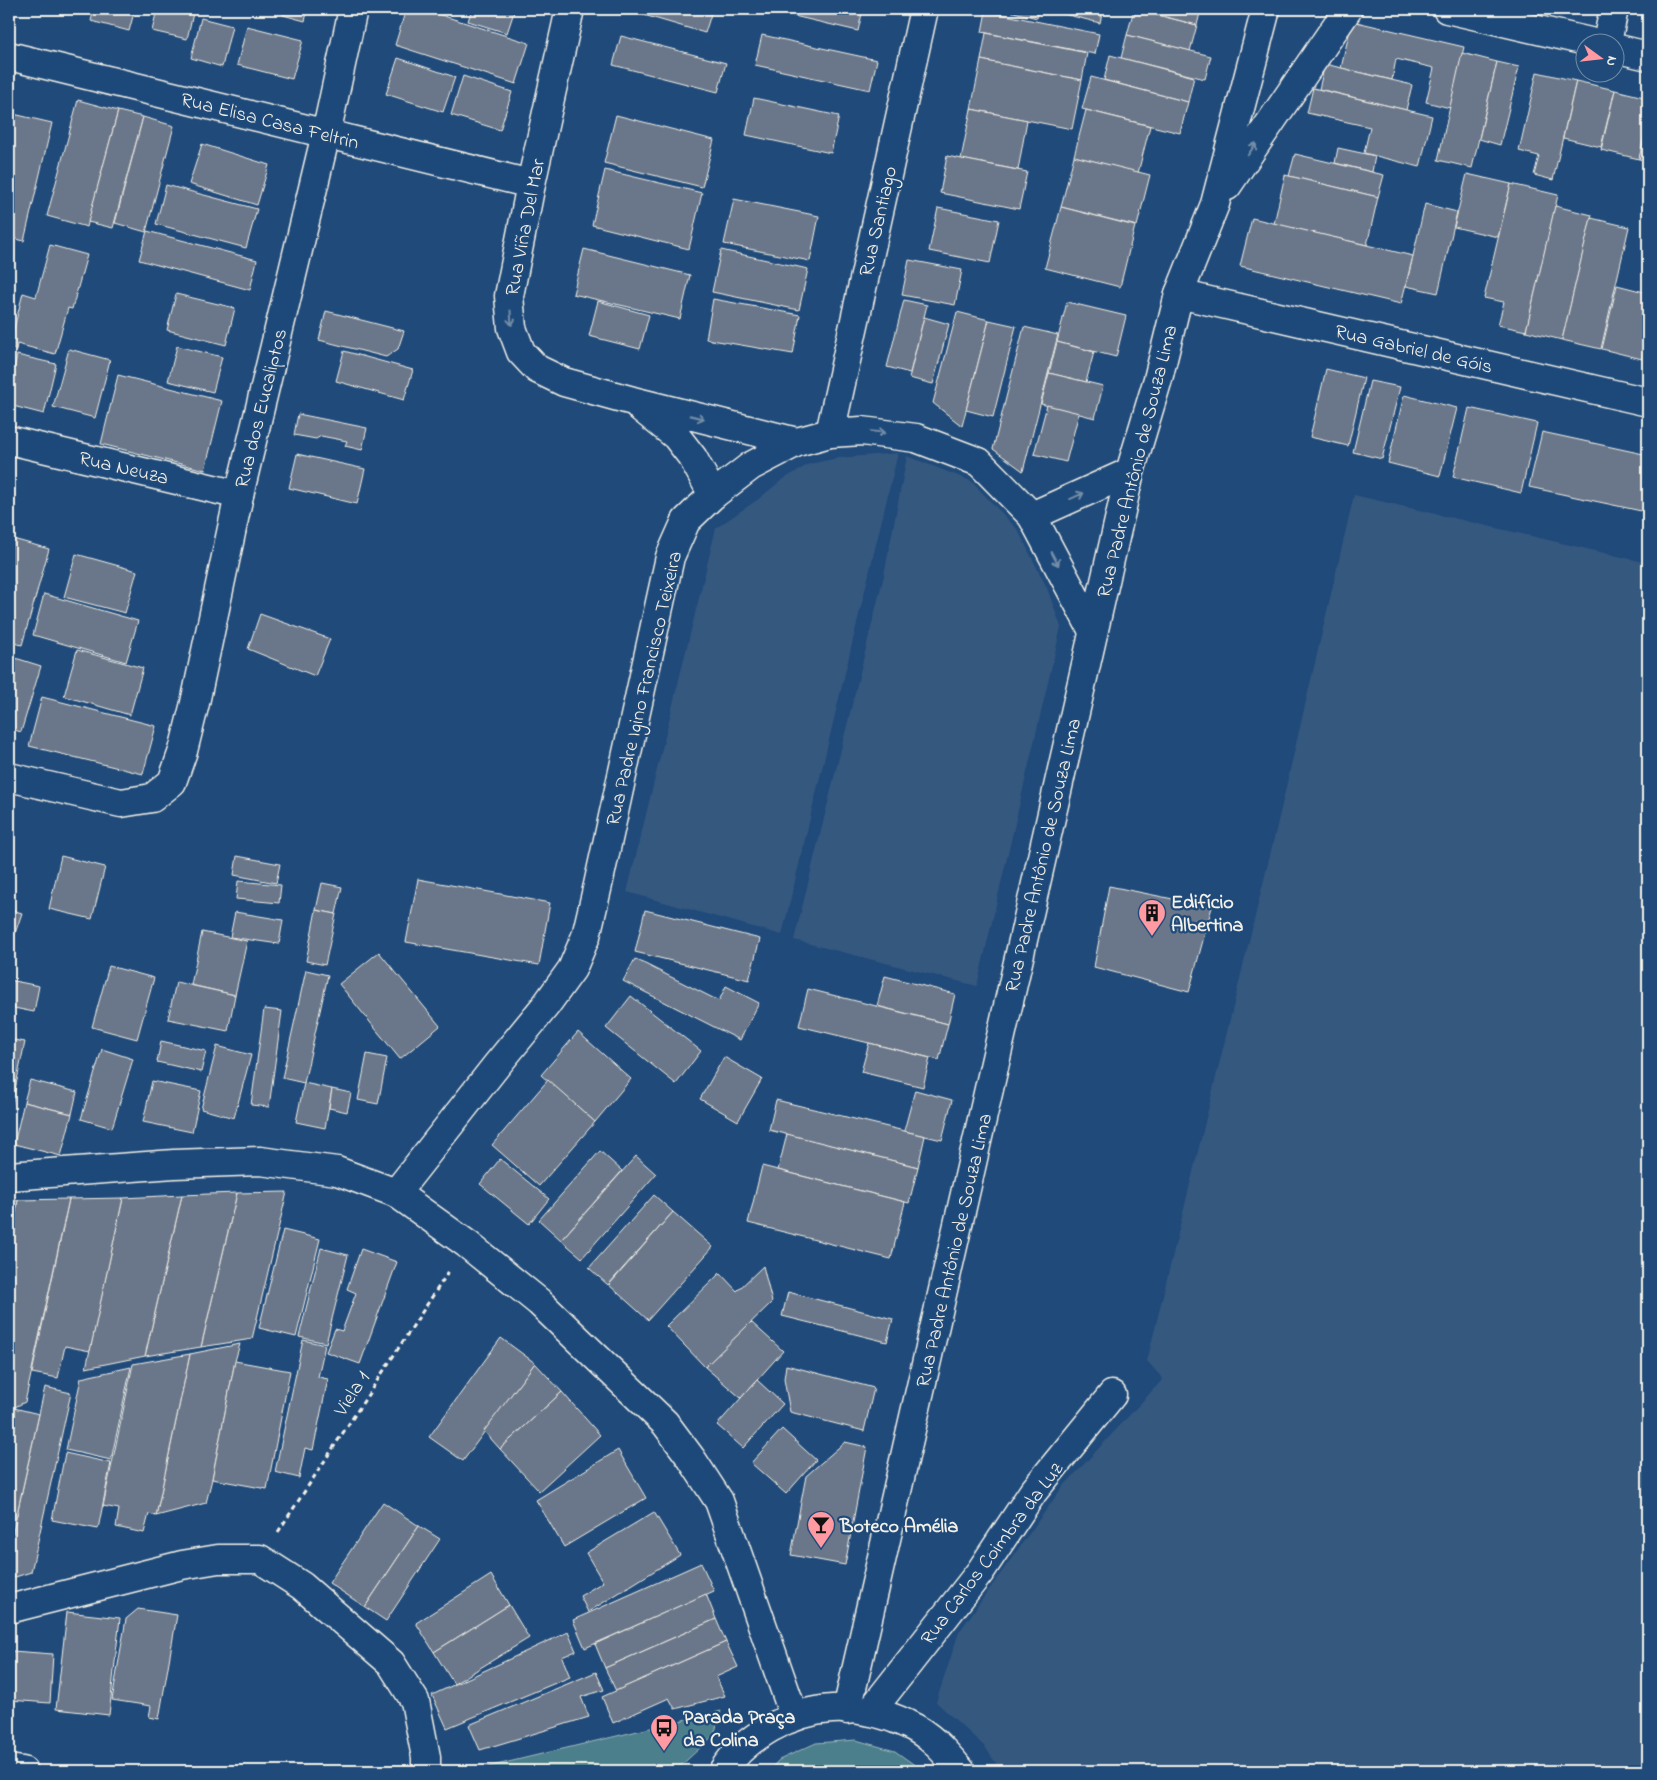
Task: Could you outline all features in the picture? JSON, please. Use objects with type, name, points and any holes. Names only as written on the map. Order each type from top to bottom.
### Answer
[{"type":"street","name":"Rua dos Eucaliptos","points":[[9,777],[121,803],[152,798],[172,782],[183,751],[195,702],[239,495],[326,134],[353,9]]},
{"type":"street","name":"Rua Viña Del Mar","points":[[570,9],[531,184],[509,296],[512,328],[521,352],[537,369],[564,382],[798,442]]},
{"type":"street","name":"Rua Santiago","points":[[830,433],[924,9]]},
{"type":"street","name":"Rua Padre Antônio de Souza Lima","points":[[859,1711],[1093,631],[1130,472],[1158,379],[1179,294],[1215,204],[1266,9]]},
{"type":"street","points":[[1215,204],[1348,9]]},
{"type":"street","points":[[1447,9],[1574,38]]},
{"type":"street","points":[[1609,32],[1614,9]]},
{"type":"street","points":[[1624,50],[1648,56]]},
{"type":"street","name":"Rua Elisa Casa Feltrin","points":[[9,56],[531,184]]},
{"type":"street","name":"Rua Gabriel de Góis","points":[[1179,294],[1648,402]]},
{"type":"street","name":"Rua Viña Del Mar","points":[[633,401],[676,436],[693,458],[714,495]]},
{"type":"street","name":"Rua Padre Igino Francisco Teixeira","points":[[396,1193],[546,1005],[572,969],[586,936],[670,557],[686,521],[714,495],[751,466],[798,442],[830,433],[862,431],[886,433],[916,438],[956,452],[979,462],[1032,516],[1093,631]]},
{"type":"street","name":"Rua Neuza","points":[[9,440],[239,495]]},
{"type":"street","points":[[1032,516],[1130,472]]},
{"type":"street","points":[[9,1176],[174,1164],[260,1161],[337,1171],[396,1193],[467,1244],[539,1302],[665,1423],[691,1458],[719,1502],[794,1716]]},
{"type":"street","name":"Rua Carlos Coimbra da Luz","points":[[859,1711],[980,1572],[1033,1492],[1112,1395]]},
{"type":"street","points":[[9,1609],[182,1565],[218,1559],[260,1559],[302,1586],[391,1663],[415,1701],[426,1757],[426,1771]]},
{"type":"street","points":[[723,1771],[730,1760],[759,1734],[794,1716],[832,1709],[859,1711],[908,1724],[940,1746],[961,1771]]},
{"type":"street","points":[[9,1769],[23,1771]]},
{"type":"path","name":"Viela 1","points":[[260,1559],[467,1244]]},
{"type":"shaded area","points":[[898,453],[782,935],[627,892],[716,528],[782,480],[809,464],[838,458]]},
{"type":"shaded area","points":[[907,456],[971,481],[1018,530],[1047,588],[1061,627],[977,986],[794,940],[884,575]]},
{"type":"shaded area","points":[[1354,495],[1648,563],[1648,1771],[1001,1771],[985,1747],[936,1702],[959,1632],[1061,1489],[1163,1379],[1147,1361],[1276,830]]},
{"type":"green space","points":[[721,1711],[714,1735],[675,1771],[471,1771]]},
{"type":"green space","points":[[856,1740],[895,1751],[923,1771],[768,1771],[779,1760],[816,1743]]},
{"type":"building","points":[[94,9],[135,9],[129,31],[91,21]]},
{"type":"building","points":[[157,9],[194,9],[187,39],[152,31]]},
{"type":"building","points":[[285,9],[308,9],[305,21],[283,15]]},
{"type":"building","points":[[406,9],[422,9],[529,43],[516,84],[395,45]]},
{"type":"building","points":[[472,9],[515,9],[507,33],[468,21]]},
{"type":"building","points":[[638,9],[693,9],[711,14],[705,33],[637,13]]},
{"type":"building","points":[[764,9],[863,9],[858,31]]},
{"type":"building","points":[[1002,9],[1039,9],[1037,18]]},
{"type":"building","points":[[1049,9],[1103,9],[1100,23]]},
{"type":"building","points":[[1134,9],[1197,25],[1190,51],[1127,35]]},
{"type":"building","points":[[1135,9],[1201,9],[1197,25]]},
{"type":"building","points":[[986,11],[1099,34],[1095,54],[982,32]]},
{"type":"building","points":[[201,18],[232,26],[222,67],[191,58]]},
{"type":"building","points":[[1352,21],[1464,47],[1450,108],[1426,102],[1434,68],[1396,59],[1392,80],[1341,68]]},
{"type":"building","points":[[247,26],[303,40],[292,79],[237,65]]},
{"type":"building","points":[[986,33],[1087,53],[1082,80],[981,60]]},
{"type":"building","points":[[762,35],[877,60],[870,90],[755,65]]},
{"type":"building","points":[[1127,35],[1211,56],[1205,79],[1121,58]]},
{"type":"building","points":[[621,36],[726,63],[718,92],[613,65]]},
{"type":"building","points":[[1462,53],[1497,62],[1472,168],[1438,160]]},
{"type":"building","points":[[1110,55],[1194,77],[1188,102],[1104,80]]},
{"type":"building","points":[[398,58],[455,77],[443,112],[386,94]]},
{"type":"building","points":[[981,60],[1082,80],[1072,129],[971,109]]},
{"type":"building","points":[[1497,62],[1519,67],[1500,145],[1479,139]]},
{"type":"building","points":[[1325,64],[1412,85],[1406,110],[1319,89]]},
{"type":"building","points":[[1537,72],[1574,81],[1576,82],[1553,180],[1534,175],[1539,156],[1519,151]]},
{"type":"building","points":[[463,76],[512,92],[500,130],[451,115]]},
{"type":"building","points":[[1091,77],[1188,102],[1180,133],[1082,109]]},
{"type":"building","points":[[1576,82],[1615,90],[1601,147],[1563,138]]},
{"type":"building","points":[[1313,88],[1432,116],[1420,167],[1364,153],[1370,127],[1307,113]]},
{"type":"building","points":[[1615,90],[1648,98],[1648,120],[1639,159],[1601,150]]},
{"type":"building","points":[[754,98],[839,116],[831,153],[746,135]]},
{"type":"building","points":[[78,100],[118,111],[87,227],[47,216]]},
{"type":"building","points":[[971,109],[1027,120],[1018,170],[961,159]]},
{"type":"building","points":[[1086,110],[1150,126],[1138,173],[1074,156]]},
{"type":"building","points":[[118,111],[143,117],[113,228],[88,222]]},
{"type":"building","points":[[9,113],[52,123],[24,241],[9,237]]},
{"type":"building","points":[[616,115],[714,140],[702,187],[604,163]]},
{"type":"building","points":[[143,117],[174,126],[146,232],[115,223]]},
{"type":"building","points":[[1648,120],[1648,161],[1639,159]]},
{"type":"building","points":[[202,144],[269,165],[257,205],[189,184]]},
{"type":"building","points":[[1338,148],[1375,156],[1372,172],[1335,163]]},
{"type":"building","points":[[1295,154],[1384,175],[1378,197],[1289,176]]},
{"type":"building","points":[[947,156],[1027,172],[1019,209],[940,193]]},
{"type":"building","points":[[1074,156],[1150,175],[1137,226],[1061,207]]},
{"type":"building","points":[[605,170],[702,193],[689,249],[592,225]]},
{"type":"building","points":[[1467,174],[1511,184],[1498,237],[1454,227]]},
{"type":"building","points":[[1285,175],[1378,197],[1367,245],[1274,224]]},
{"type":"building","points":[[1511,184],[1558,195],[1526,331],[1498,325],[1504,302],[1484,298]]},
{"type":"building","points":[[166,185],[257,209],[246,248],[156,224]]},
{"type":"building","points":[[734,199],[819,216],[810,261],[724,244]]},
{"type":"building","points":[[1425,204],[1457,212],[1438,293],[1406,286]]},
{"type":"building","points":[[1555,206],[1592,215],[1562,340],[1526,331]]},
{"type":"building","points":[[1061,207],[1135,226],[1120,287],[1045,268]]},
{"type":"building","points":[[938,208],[999,220],[990,263],[929,251]]},
{"type":"building","points":[[1252,218],[1413,256],[1401,304],[1240,266]]},
{"type":"building","points":[[1591,218],[1629,227],[1601,349],[1562,340]]},
{"type":"building","points":[[147,231],[257,260],[250,290],[139,260]]},
{"type":"building","points":[[50,245],[87,255],[72,309],[68,308],[55,354],[17,344],[16,350],[9,348],[23,293],[36,297]]},
{"type":"building","points":[[584,249],[690,275],[680,319],[573,294]]},
{"type":"building","points":[[721,250],[808,269],[799,310],[712,292]]},
{"type":"building","points":[[909,260],[962,270],[955,305],[902,295]]},
{"type":"building","points":[[1617,285],[1648,293],[1648,333],[1642,359],[1602,349]]},
{"type":"building","points":[[176,294],[235,308],[226,345],[167,330]]},
{"type":"building","points":[[713,299],[800,315],[793,354],[706,339]]},
{"type":"building","points":[[904,300],[927,305],[910,373],[887,367]]},
{"type":"building","points":[[598,301],[649,315],[640,349],[589,336]]},
{"type":"building","points":[[1067,302],[1126,316],[1116,357],[1057,342]]},
{"type":"building","points":[[326,311],[404,331],[398,349],[386,357],[319,340]]},
{"type":"building","points":[[957,312],[989,320],[962,426],[933,403]]},
{"type":"building","points":[[924,317],[949,324],[933,384],[909,378]]},
{"type":"building","points":[[989,320],[1016,326],[993,417],[966,410]]},
{"type":"building","points":[[1024,327],[1058,335],[1023,471],[993,449]]},
{"type":"building","points":[[1057,342],[1094,352],[1086,382],[1049,373]]},
{"type":"building","points":[[177,346],[222,357],[213,392],[168,381]]},
{"type":"building","points":[[69,349],[110,360],[95,418],[53,407]]},
{"type":"building","points":[[344,351],[413,370],[404,400],[336,381]]},
{"type":"building","points":[[17,355],[56,364],[44,414],[9,405],[9,391]]},
{"type":"building","points":[[1326,369],[1364,378],[1348,446],[1310,437]]},
{"type":"building","points":[[1049,373],[1103,386],[1095,418],[1041,404]]},
{"type":"building","points":[[118,375],[222,401],[205,470],[101,444]]},
{"type":"building","points":[[1370,381],[1400,387],[1382,459],[1353,452]]},
{"type":"building","points":[[1404,395],[1457,408],[1440,476],[1388,463]]},
{"type":"building","points":[[1047,405],[1079,413],[1066,462],[1034,454]]},
{"type":"building","points":[[1469,408],[1537,423],[1521,493],[1453,477]]},
{"type":"building","points":[[298,414],[367,428],[362,450],[345,446],[347,441],[321,436],[316,439],[294,435]]},
{"type":"building","points":[[1542,432],[1648,455],[1648,503],[1646,512],[1529,487]]},
{"type":"building","points":[[297,454],[365,469],[357,504],[289,488]]},
{"type":"building","points":[[13,539],[49,549],[22,645],[9,642],[9,554]]},
{"type":"building","points":[[76,554],[137,571],[125,613],[64,597]]},
{"type":"building","points":[[44,594],[138,621],[126,662],[33,635]]},
{"type":"building","points":[[260,614],[330,639],[315,676],[248,649]]},
{"type":"building","points":[[77,650],[143,668],[130,715],[64,696]]},
{"type":"building","points":[[9,656],[41,666],[21,732],[9,728]]},
{"type":"building","points":[[42,697],[156,726],[143,774],[29,746]]},
{"type":"building","points":[[61,856],[105,867],[92,919],[49,909]]},
{"type":"building","points":[[237,856],[280,864],[276,883],[234,875]]},
{"type":"building","points":[[418,879],[550,903],[539,965],[406,942]]},
{"type":"building","points":[[238,881],[281,885],[279,903],[236,899]]},
{"type":"building","points":[[322,883],[342,887],[336,914],[316,910]]},
{"type":"building","name":"Edifício Albertina","points":[[1109,886],[1212,907],[1189,992],[1094,967]]},
{"type":"building","points":[[9,909],[22,913],[12,942],[9,941]]},
{"type":"building","points":[[316,910],[336,914],[325,965],[306,961]]},
{"type":"building","points":[[645,910],[760,939],[749,980],[635,952]]},
{"type":"building","points":[[235,912],[283,920],[279,944],[230,937]]},
{"type":"building","points":[[202,932],[247,941],[235,995],[191,985]]},
{"type":"building","points":[[379,952],[440,1026],[400,1059],[339,984]]},
{"type":"building","points":[[635,959],[719,1001],[726,986],[759,1003],[740,1040],[623,981]]},
{"type":"building","points":[[109,966],[154,978],[137,1039],[92,1027]]},
{"type":"building","points":[[306,970],[328,975],[304,1083],[282,1078]]},
{"type":"building","points":[[885,976],[955,994],[948,1024],[877,1006]]},
{"type":"building","points":[[9,980],[39,986],[34,1012],[9,1007]]},
{"type":"building","points":[[176,982],[235,995],[228,1031],[168,1019]]},
{"type":"building","points":[[808,989],[948,1024],[939,1060],[799,1026]]},
{"type":"building","points":[[631,996],[701,1051],[676,1084],[606,1028]]},
{"type":"building","points":[[264,1009],[282,1011],[269,1107],[251,1105]]},
{"type":"building","points":[[578,1032],[631,1079],[595,1122],[541,1075]]},
{"type":"building","points":[[9,1039],[25,1042],[9,1118]]},
{"type":"building","points":[[161,1041],[206,1051],[201,1072],[157,1062]]},
{"type":"building","points":[[869,1043],[930,1058],[923,1087],[861,1072]]},
{"type":"building","points":[[217,1046],[251,1055],[234,1118],[201,1109]]},
{"type":"building","points":[[102,1049],[133,1059],[112,1128],[81,1119]]},
{"type":"building","points":[[367,1054],[387,1058],[378,1104],[358,1100]]},
{"type":"building","points":[[724,1057],[762,1079],[738,1121],[700,1099]]},
{"type":"building","points":[[30,1080],[77,1092],[72,1114],[24,1102]]},
{"type":"building","points":[[548,1080],[595,1122],[539,1186],[492,1145]]},
{"type":"building","points":[[152,1081],[201,1091],[192,1132],[143,1122]]},
{"type":"building","points":[[304,1083],[332,1089],[325,1128],[296,1122]]},
{"type":"building","points":[[332,1089],[351,1093],[347,1112],[329,1108]]},
{"type":"building","points":[[915,1090],[952,1100],[942,1140],[904,1131]]},
{"type":"building","points":[[776,1100],[925,1136],[918,1167],[769,1130]]},
{"type":"building","points":[[24,1102],[72,1114],[61,1156],[14,1144]]},
{"type":"building","points":[[787,1134],[918,1167],[909,1203],[778,1170]]},
{"type":"building","points":[[600,1151],[622,1171],[561,1240],[539,1220]]},
{"type":"building","points":[[636,1156],[656,1174],[582,1258],[561,1240]]},
{"type":"building","points":[[500,1159],[549,1199],[529,1224],[480,1184]]},
{"type":"building","points":[[762,1166],[905,1202],[891,1259],[748,1223]]},
{"type":"building","points":[[287,1192],[252,1339],[201,1347],[237,1193]]},
{"type":"building","points":[[237,1193],[201,1347],[145,1356],[182,1195]]},
{"type":"building","points":[[182,1195],[145,1356],[86,1368],[123,1198]]},
{"type":"building","points":[[654,1195],[673,1212],[608,1285],[589,1268]]},
{"type":"building","points":[[123,1198],[90,1351],[65,1346],[58,1378],[32,1373],[69,1199]]},
{"type":"building","points":[[69,1199],[25,1402],[9,1410],[9,1249],[18,1200]]},
{"type":"building","points":[[18,1200],[9,1249],[9,1201]]},
{"type":"building","points":[[673,1212],[713,1247],[648,1320],[609,1285]]},
{"type":"building","points":[[283,1230],[320,1239],[296,1337],[259,1328]]},
{"type":"building","points":[[321,1248],[348,1255],[326,1343],[299,1337]]},
{"type":"building","points":[[361,1249],[397,1262],[360,1364],[326,1352],[335,1329],[342,1331],[356,1293],[347,1289]]},
{"type":"building","points":[[763,1266],[772,1302],[705,1367],[666,1326],[720,1273],[737,1291]]},
{"type":"building","points":[[788,1292],[893,1319],[887,1342],[782,1316]]},
{"type":"building","points":[[751,1322],[783,1351],[741,1398],[705,1367]]},
{"type":"building","points":[[501,1338],[535,1363],[463,1461],[429,1437]]},
{"type":"building","points":[[303,1340],[325,1345],[318,1377],[328,1379],[313,1450],[305,1448],[299,1478],[275,1472]]},
{"type":"building","points":[[240,1344],[206,1503],[156,1516],[190,1354]]},
{"type":"building","points":[[190,1354],[156,1516],[149,1514],[144,1533],[116,1527],[119,1509],[103,1506],[133,1364]]},
{"type":"building","points":[[235,1361],[290,1371],[267,1489],[212,1479]]},
{"type":"building","points":[[535,1363],[562,1392],[500,1449],[484,1431]]},
{"type":"building","points":[[786,1365],[874,1388],[864,1431],[790,1412],[784,1379]]},
{"type":"building","points":[[131,1367],[111,1460],[66,1450],[81,1378]]},
{"type":"building","points":[[757,1380],[783,1404],[743,1448],[717,1425]]},
{"type":"building","points":[[45,1387],[71,1393],[31,1572],[9,1579],[9,1550]]},
{"type":"building","points":[[562,1392],[600,1435],[539,1491],[500,1449]]},
{"type":"building","points":[[14,1408],[39,1414],[9,1550],[9,1431]]},
{"type":"building","points":[[782,1429],[816,1460],[786,1494],[751,1463]]},
{"type":"building","points":[[845,1442],[867,1447],[845,1565],[791,1555],[806,1476]]},
{"type":"building","points":[[618,1450],[646,1498],[564,1547],[536,1500]]},
{"type":"building","points":[[65,1453],[111,1463],[98,1529],[52,1520]]},
{"type":"building","points":[[383,1502],[419,1526],[365,1607],[329,1583]]},
{"type":"building","points":[[654,1512],[680,1555],[588,1612],[580,1596],[603,1582],[586,1553]]},
{"type":"building","points":[[419,1526],[440,1539],[386,1621],[365,1607]]},
{"type":"building","points":[[701,1563],[714,1591],[585,1648],[573,1620]]},
{"type":"building","points":[[491,1575],[509,1605],[434,1652],[416,1623]]},
{"type":"building","points":[[706,1594],[716,1619],[605,1668],[595,1644]]},
{"type":"building","points":[[509,1605],[529,1638],[454,1684],[434,1652]]},
{"type":"building","points":[[138,1609],[177,1615],[159,1719],[149,1717],[151,1706],[112,1700],[126,1619]]},
{"type":"building","points":[[67,1612],[120,1618],[109,1715],[56,1709]]},
{"type":"building","points":[[716,1619],[726,1642],[616,1691],[605,1668]]},
{"type":"building","points":[[568,1632],[576,1651],[562,1657],[570,1677],[447,1728],[432,1695]]},
{"type":"building","points":[[726,1642],[738,1667],[716,1677],[725,1696],[675,1709],[669,1698],[613,1723],[602,1697]]},
{"type":"building","points":[[12,1651],[53,1654],[50,1703],[9,1700]]},
{"type":"building","points":[[596,1672],[604,1690],[581,1697],[589,1717],[480,1750],[469,1725]]},
{"type":"place","name":"Edifício Albertina","points":[[1152,937]]},
{"type":"place","name":"Boteco Amélia","points":[[821,1549]]},
{"type":"place","name":"Parada Praça da Colina","points":[[664,1752]]}]
